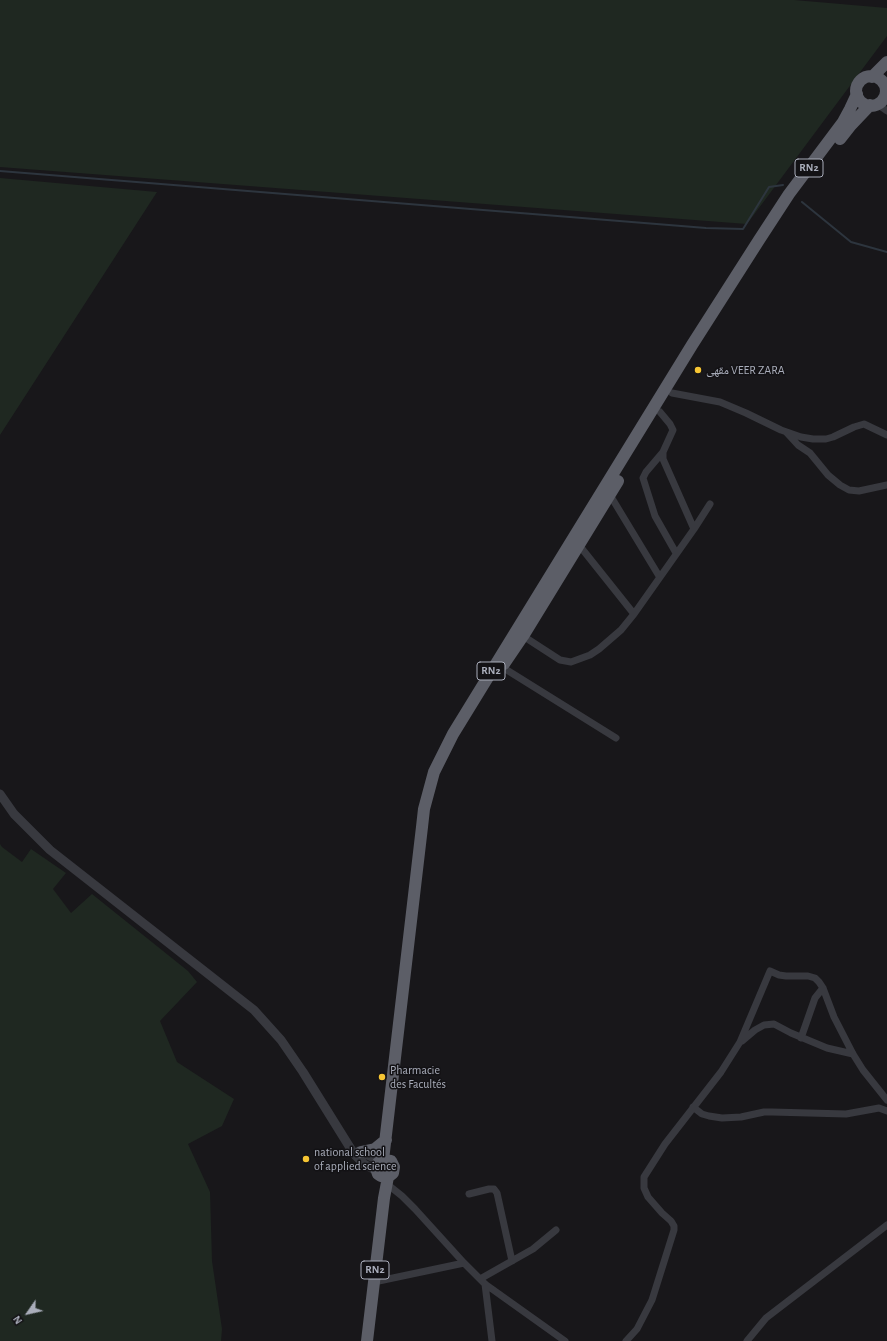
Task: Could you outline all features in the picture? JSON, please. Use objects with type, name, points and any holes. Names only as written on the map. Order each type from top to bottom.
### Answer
[{"type":"highway","name":"RN2","points":[[872,77],[887,62]]},
{"type":"highway","name":"RN2","points":[[367,1341],[384,1198],[384,1170],[386,1140],[424,809],[437,766],[465,714],[758,240],[842,122],[857,94],[856,89],[860,81],[864,78],[872,77],[879,79],[886,87],[882,101],[878,107],[851,125],[786,213],[660,412],[524,636],[480,702],[448,759],[441,776],[432,811],[384,1170]]},
{"type":"highway","points":[[857,94],[862,103],[878,107]]},
{"type":"highway","points":[[361,1152],[375,1149],[386,1140]]},
{"type":"street","points":[[672,393],[720,402],[787,432],[813,439],[826,439],[833,437],[864,424],[887,435]]},
{"type":"street","points":[[660,412],[673,430],[662,452],[643,478],[655,516],[676,553]]},
{"type":"street","points":[[787,432],[798,445],[810,453],[828,475],[849,490],[859,491],[887,485]]},
{"type":"street","points":[[662,452],[663,460],[694,529]]},
{"type":"street","points":[[610,495],[660,576]]},
{"type":"street","points":[[524,636],[565,662],[570,662],[590,655],[599,650],[621,630],[634,614],[710,504]]},
{"type":"street","points":[[579,545],[634,614]]},
{"type":"street","points":[[502,667],[616,738]]},
{"type":"street","points":[[0,794],[14,814],[50,850],[254,1010],[281,1040],[303,1072],[358,1160],[384,1170]]},
{"type":"street","points":[[626,1341],[637,1329],[652,1300],[674,1230],[674,1226],[671,1221],[648,1197],[644,1188],[644,1177],[665,1144],[721,1072],[740,1042],[770,971],[778,975],[808,976],[815,978],[819,982],[852,1054],[887,1100]]},
{"type":"street","points":[[801,1038],[815,998],[823,988]]},
{"type":"street","points":[[740,1042],[755,1030],[769,1023],[827,1048],[852,1054]]},
{"type":"street","points":[[693,1107],[702,1114],[722,1118],[772,1112],[846,1114],[879,1108],[887,1111]]},
{"type":"street","points":[[349,1146],[361,1152],[384,1170],[402,1196],[464,1263],[483,1281],[565,1341]]},
{"type":"street","points":[[469,1194],[489,1189],[494,1189],[497,1193],[512,1261]]},
{"type":"street","points":[[747,1341],[766,1318],[887,1225]]},
{"type":"street","points":[[483,1281],[512,1261],[533,1249],[556,1230]]},
{"type":"street","points":[[374,1282],[464,1263]]},
{"type":"street","points":[[483,1281],[492,1341]]},
{"type":"shaded area","points":[[0,0],[794,0],[887,8],[887,36],[747,224],[0,167]]},
{"type":"shaded area","points":[[0,178],[157,192],[0,435]]},
{"type":"shaded area","points":[[0,844],[22,862],[31,849],[66,873],[53,889],[71,913],[92,894],[188,971],[197,982],[160,1021],[177,1062],[234,1099],[222,1126],[188,1144],[210,1192],[212,1261],[222,1329],[221,1341],[0,1341]]},
{"type":"waterway","points":[[0,171],[706,228],[743,229],[769,187],[783,185]]},
{"type":"waterway","points":[[802,202],[851,242],[887,252]]},
{"type":"place","name":"مقهى VEER ZARA","points":[[698,370]]},
{"type":"place","name":"Pharmacie des Facultés","points":[[382,1077]]},
{"type":"place","name":"national school of applied science","points":[[306,1159]]}]
